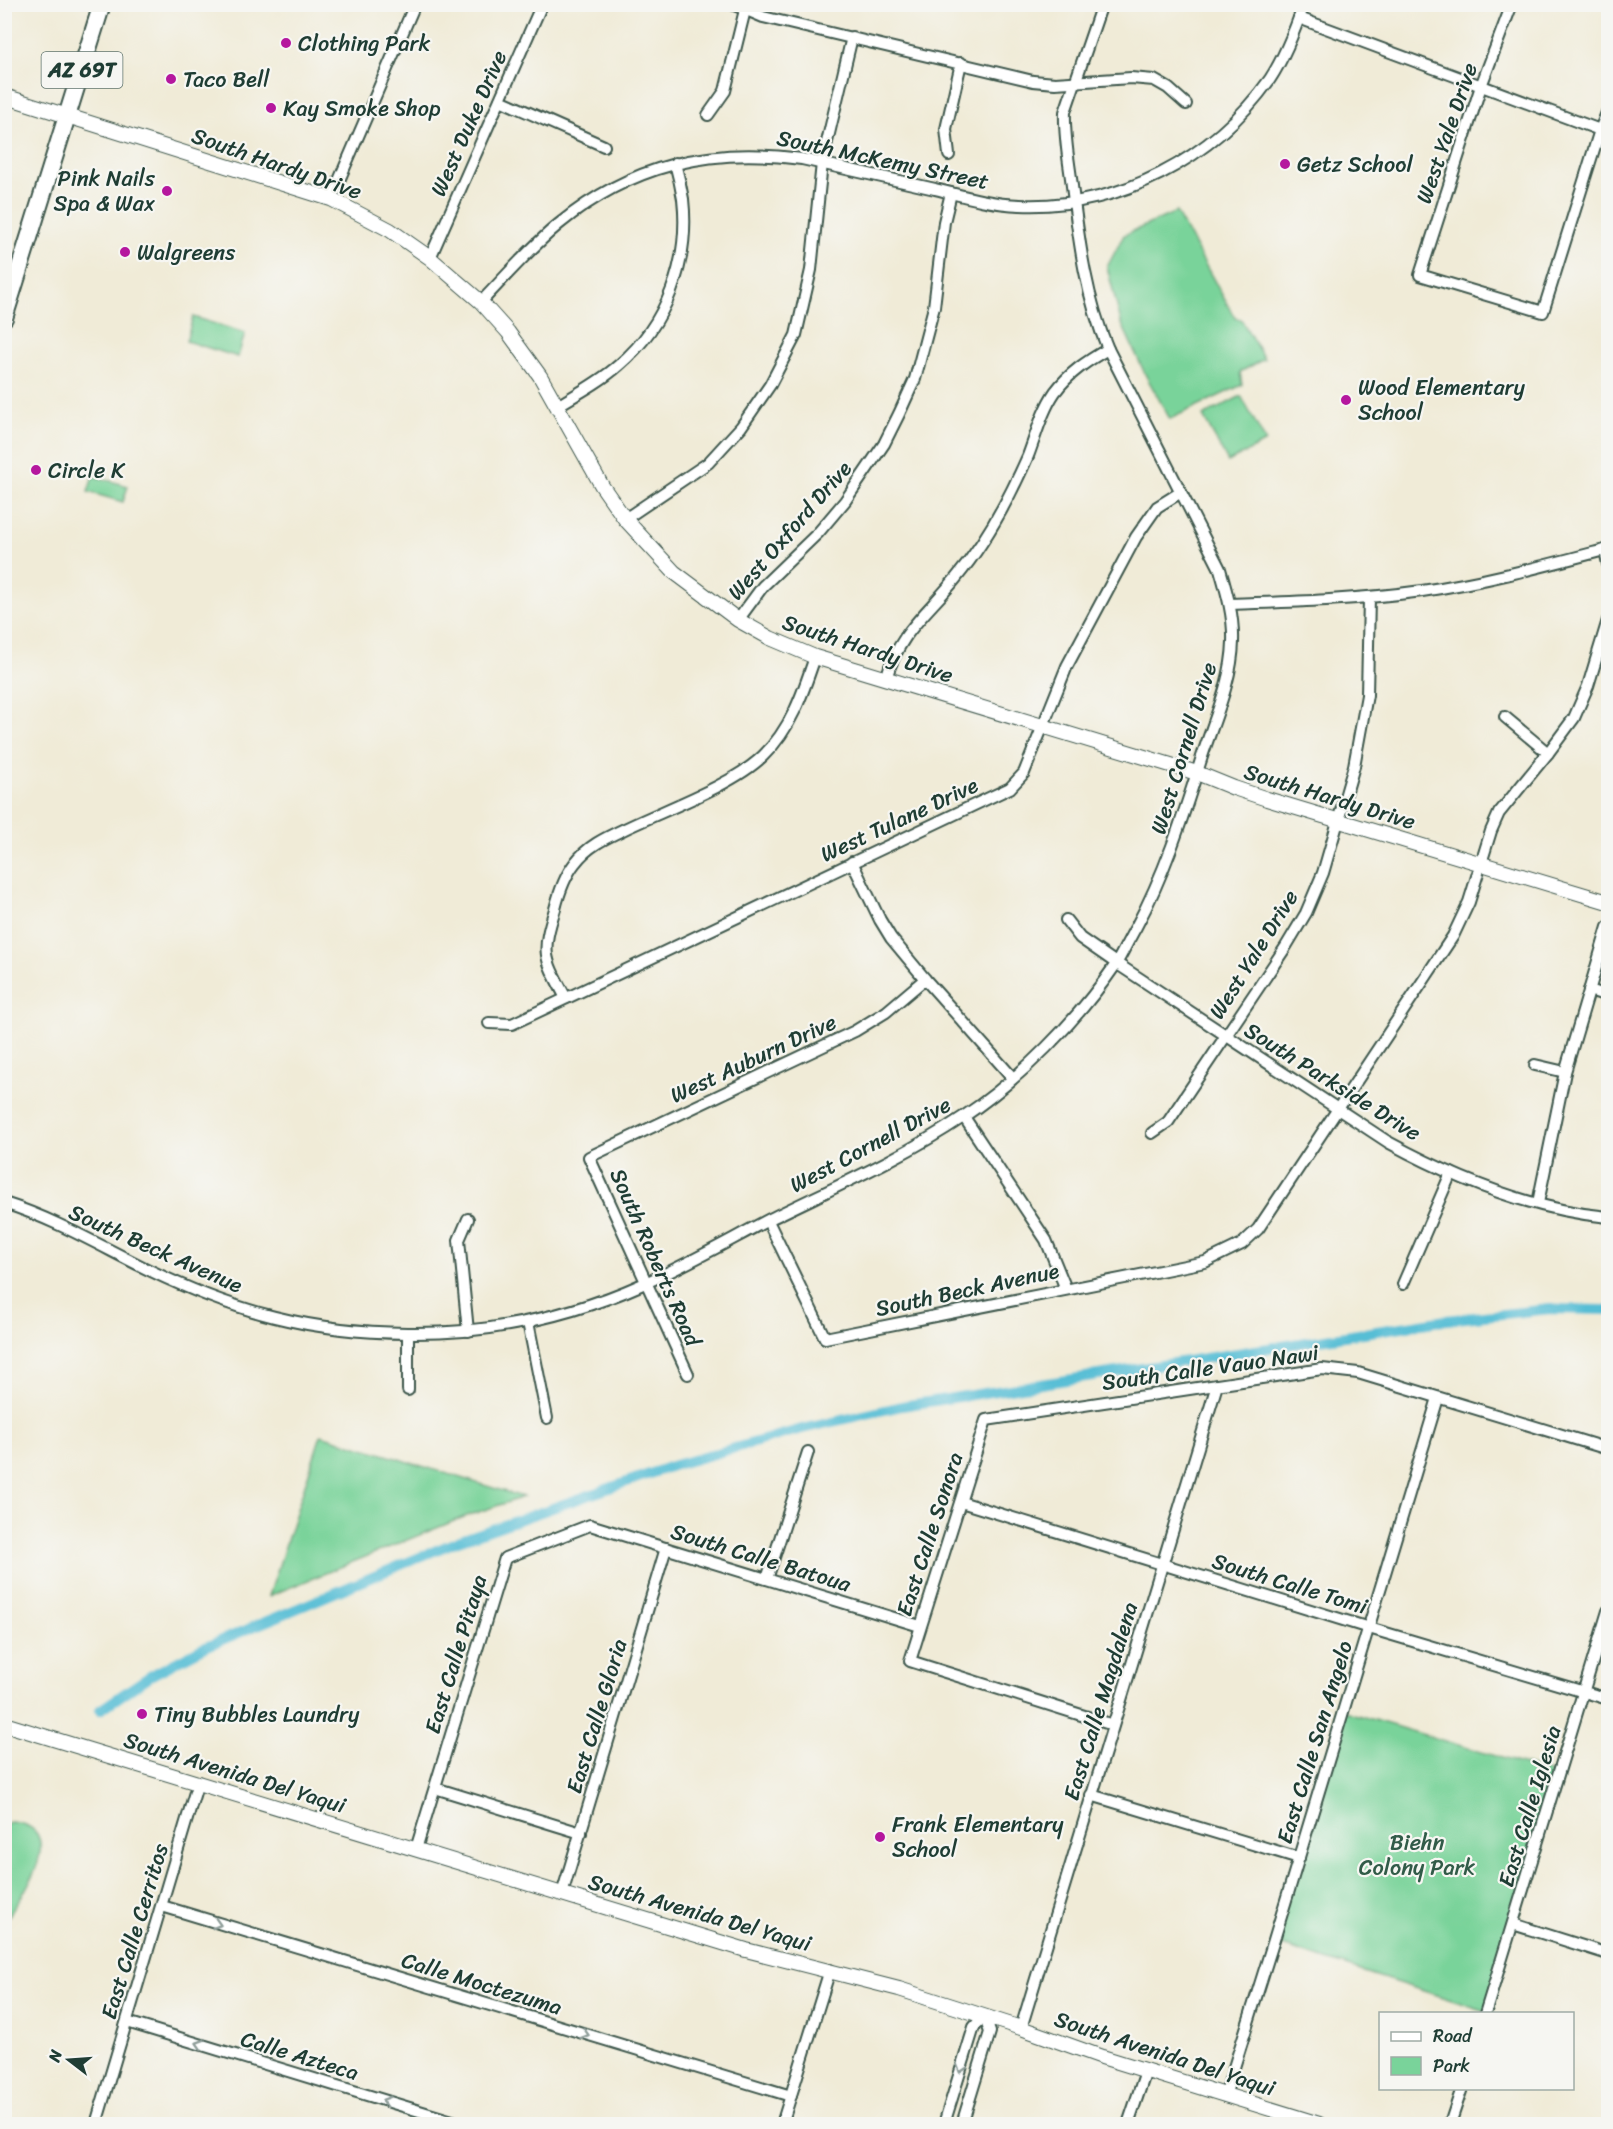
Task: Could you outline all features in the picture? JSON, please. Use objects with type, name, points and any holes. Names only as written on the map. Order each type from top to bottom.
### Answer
[{"type":"main road","name":"AZ 69T","points":[[4,318],[102,4]]},
{"type":"street","points":[[331,199],[415,4]]},
{"type":"street","name":"West Duke Drive","points":[[430,258],[542,4]]},
{"type":"street","points":[[732,4],[764,17],[1033,81],[1074,83],[1131,78],[1154,80],[1168,88],[1186,104]]},
{"type":"street","name":"West Cornell Drive","points":[[646,1283],[900,1155],[963,1117],[1013,1078],[1050,1044],[1116,963],[1154,893],[1174,844],[1228,676],[1233,643],[1230,604],[1220,568],[1108,349],[1097,323],[1090,296],[1064,127],[1065,112],[1102,4]]},
{"type":"street","points":[[1074,202],[1140,184],[1185,161],[1214,140],[1235,120],[1270,78],[1285,52],[1304,4]]},
{"type":"street","name":"West Yale Drive","points":[[1512,4],[1481,86],[1420,275],[1543,312],[1604,132]]},
{"type":"street","points":[[708,115],[725,91],[745,10]]},
{"type":"street","points":[[1299,18],[1604,132],[1608,110]]},
{"type":"street","points":[[625,519],[708,463],[741,428],[770,385],[796,334],[811,270],[822,163],[852,37]]},
{"type":"street","points":[[949,155],[946,129],[961,63]]},
{"type":"street","name":"South Hardy Drive","points":[[4,96],[331,199],[390,230],[430,258],[481,302],[528,358],[602,486],[625,519],[674,572],[738,620],[770,638],[815,657],[1197,773],[1234,788],[1338,821],[1608,902]]},
{"type":"street","points":[[500,100],[604,146]]},
{"type":"street","name":"South McKemy Street","points":[[481,302],[556,226],[579,208],[622,182],[675,163],[750,153],[773,155],[822,163],[986,201],[1022,206],[1074,202]]},
{"type":"street","points":[[557,405],[596,384],[620,364],[643,340],[670,295],[679,270],[684,235],[682,198],[675,163]]},
{"type":"street","name":"West Oxford Drive","points":[[738,620],[763,586],[818,533],[845,501],[884,444],[899,414],[915,379],[932,316],[944,222],[951,193]]},
{"type":"street","points":[[886,679],[894,654],[908,632],[957,577],[987,535],[1027,457],[1053,395],[1063,381],[1080,366],[1108,349]]},
{"type":"street","name":"West Tulane Drive","points":[[489,1023],[512,1024],[1010,788],[1024,772],[1067,666],[1136,537],[1158,507],[1181,492]]},
{"type":"street","points":[[1230,604],[1369,597],[1423,591],[1500,577],[1607,550],[1608,564]]},
{"type":"street","name":"West Yale Drive","points":[[1152,1133],[1168,1122],[1285,948],[1306,913],[1323,873],[1354,766],[1367,695],[1369,597]]},
{"type":"street","points":[[1338,1110],[1453,936],[1469,902],[1499,813],[1574,718],[1588,686],[1608,620]]},
{"type":"street","points":[[566,998],[550,969],[545,951],[559,894],[574,864],[600,840],[729,780],[763,756],[779,738],[794,715],[815,657]]},
{"type":"street","points":[[1505,717],[1548,753]]},
{"type":"street","points":[[852,862],[891,938],[1013,1078]]},
{"type":"street","name":"South Parkside Drive","points":[[1066,920],[1080,938],[1116,963],[1388,1142],[1418,1158],[1496,1192],[1608,1217]]},
{"type":"street","points":[[1538,1203],[1565,1072],[1608,927]]},
{"type":"street","name":"West Auburn Drive","points":[[589,1157],[855,1031],[886,1012],[925,979]]},
{"type":"street","points":[[1589,990],[1608,996]]},
{"type":"street","points":[[1535,1065],[1565,1072]]},
{"type":"street","name":"South Beck Avenue","points":[[768,1221],[825,1338],[1205,1262],[1242,1244],[1258,1229],[1338,1110]]},
{"type":"street","points":[[963,1117],[1046,1240],[1066,1289]]},
{"type":"street","name":"South Roberts Road","points":[[589,1157],[688,1374]]},
{"type":"street","points":[[1403,1284],[1451,1173]]},
{"type":"street","name":"South Beck Avenue","points":[[4,1203],[30,1211],[161,1275],[229,1304],[308,1326],[338,1330],[408,1333],[468,1331],[528,1322],[582,1307],[646,1283]]},
{"type":"street","points":[[468,1219],[459,1240],[468,1331]]},
{"type":"street","points":[[528,1322],[547,1418]]},
{"type":"street","points":[[408,1333],[408,1390]]},
{"type":"street","name":"South Calle Vauo Nawi","points":[[986,1420],[1322,1369],[1359,1373],[1608,1449]]},
{"type":"street","name":"East Calle Magdalena","points":[[1021,2028],[1217,1386]]},
{"type":"street","name":"East Calle San Angelo","points":[[1225,2096],[1438,1398]]},
{"type":"street","name":"East Calle Sonora","points":[[986,1420],[910,1661],[1113,1725]]},
{"type":"street","points":[[767,1579],[808,1452]]},
{"type":"street","name":"South Calle Tomi","points":[[961,1502],[1608,1699]]},
{"type":"street","name":"South Calle Batoua","points":[[590,1525],[920,1626]]},
{"type":"street","name":"East Calle Pitaya","points":[[416,1849],[505,1558],[590,1525]]},
{"type":"street","name":"East Calle Gloria","points":[[562,1894],[666,1548]]},
{"type":"street","name":"East Calle Iglesia","points":[[1485,2012],[1608,1611]]},
{"type":"street","name":"South Avenida Del Yaqui","points":[[4,1724],[746,1950],[899,1989],[1146,2071],[1318,2124]]},
{"type":"street","name":"East Calle Cerritos","points":[[96,2124],[198,1782]]},
{"type":"street","points":[[435,1788],[581,1833]]},
{"type":"street","points":[[1091,1795],[1299,1858]]},
{"type":"street","name":"Calle Moctezuma","points":[[162,1906],[791,2096]]},
{"type":"street","points":[[1513,1924],[1608,1954]]},
{"type":"street","points":[[782,2124],[830,1970]]},
{"type":"street","points":[[944,2124],[974,2027],[984,2016],[990,2032],[962,2124]]},
{"type":"street","name":"Calle Azteca","points":[[127,2022],[462,2124]]},
{"type":"street","points":[[1128,2124],[1146,2071]]},
{"type":"street","points":[[1450,2124],[1461,2090]]},
{"type":"green space","points":[[1176,212],[1235,318],[1241,319],[1264,359],[1240,372],[1242,385],[1170,419],[1146,376],[1121,322],[1107,267],[1124,235]]},
{"type":"green space","points":[[193,317],[245,333],[238,357],[186,341]]},
{"type":"green space","points":[[1241,396],[1266,442],[1228,462],[1203,416]]},
{"type":"green space","points":[[93,476],[128,486],[123,502],[88,492]]},
{"type":"green space","points":[[321,1435],[523,1497],[464,1517],[269,1596]]},
{"type":"green space","name":"Biehn Colony Park","points":[[1344,1711],[1559,1775],[1486,2011],[1273,1943]]},
{"type":"green space","points":[[10,1822],[28,1826],[38,1836],[40,1848],[38,1864],[31,1880],[5,1921],[5,1824]]},
{"type":"waterway","points":[[100,1710],[150,1676],[203,1648],[458,1541],[675,1465],[802,1429],[902,1406],[1446,1320],[1550,1309],[1608,1310]]},
{"type":"place","name":"Clothing Park","points":[[286,43]]},
{"type":"place","name":"Taco Bell","points":[[171,79]]},
{"type":"place","name":"Kay Smoke Shop","points":[[271,108]]},
{"type":"place","name":"Getz School","points":[[1285,164]]},
{"type":"place","name":"Pink Nails Spa & Wax","points":[[167,191]]},
{"type":"place","name":"Walgreens","points":[[125,252]]},
{"type":"place","name":"Wood Elementary School","points":[[1346,400]]},
{"type":"place","name":"Circle K","points":[[36,470]]},
{"type":"place","name":"Tiny Bubbles Laundry","points":[[142,1714]]},
{"type":"place","name":"Frank Elementary School","points":[[880,1837]]}]
